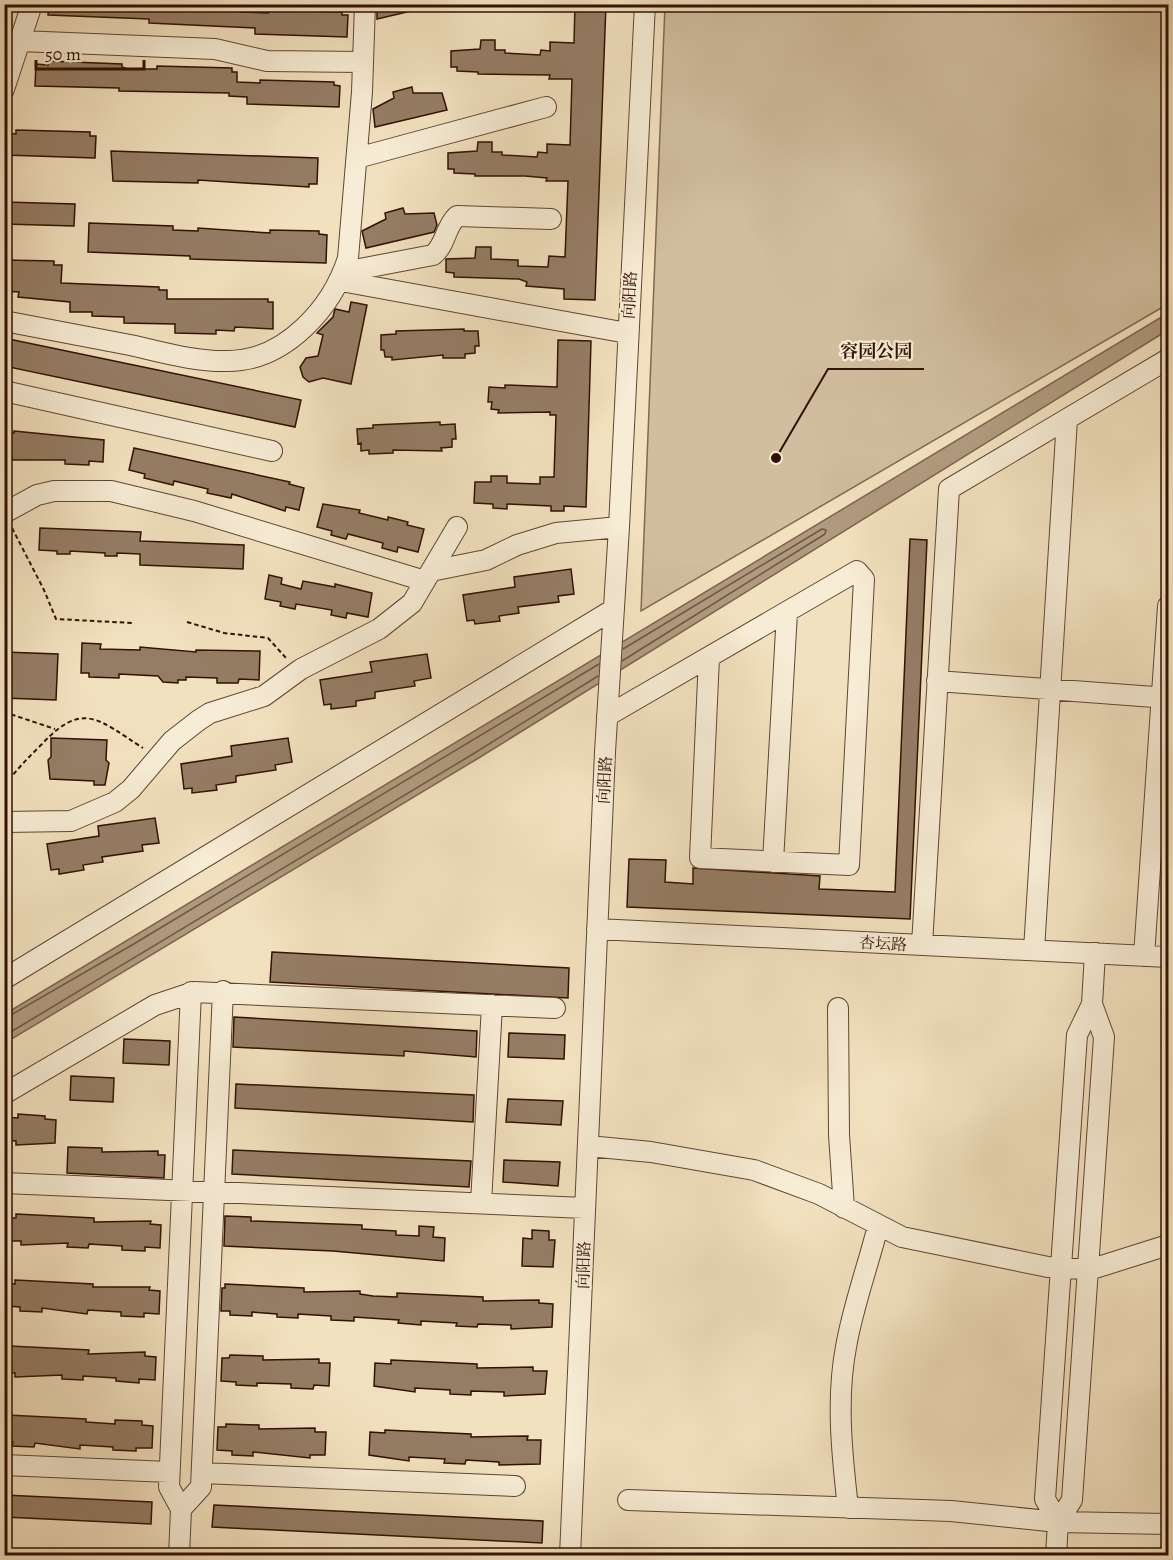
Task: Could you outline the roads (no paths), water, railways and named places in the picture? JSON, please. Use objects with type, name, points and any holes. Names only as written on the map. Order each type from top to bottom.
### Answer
[{"type":"street","points":[[4,89],[32,4]]},
{"type":"street","points":[[4,321],[209,361],[231,362],[269,351],[296,335],[319,312],[342,276],[348,258],[357,158],[365,4]]},
{"type":"street","name":"向阳路","points":[[570,1556],[607,716],[613,644],[645,4]]},
{"type":"street","points":[[20,41],[215,49],[267,61],[363,62]]},
{"type":"street","points":[[357,158],[546,107]]},
{"type":"street","points":[[342,276],[433,255],[440,250],[450,222],[457,216],[551,219]]},
{"type":"street","points":[[342,276],[627,333]]},
{"type":"street","points":[[922,945],[949,489],[1168,359]]},
{"type":"street","points":[[4,391],[272,451]]},
{"type":"street","points":[[1034,950],[1067,419]]},
{"type":"street","points":[[10,510],[54,491],[111,491],[194,511],[428,576],[486,560],[517,545],[556,533],[619,526]]},
{"type":"street","points":[[4,822],[56,823],[86,816],[115,802],[131,789],[172,741],[210,713],[250,702],[296,673],[379,629],[412,603],[457,527]]},
{"type":"street","points":[[607,716],[857,571],[861,573],[864,579],[849,865],[700,858],[709,657]]},
{"type":"street","points":[[1144,956],[1165,698],[1168,606]]},
{"type":"street","points":[[4,979],[614,609]]},
{"type":"street","points":[[773,862],[787,612]]},
{"type":"street","points":[[938,681],[1165,698]]},
{"type":"street","name":"杏坛路","points":[[597,929],[1168,957]]},
{"type":"street","points":[[1058,1522],[1045,1498],[1077,1035],[1092,1004],[1095,953]]},
{"type":"street","points":[[179,1556],[181,1509],[169,1487],[191,992]]},
{"type":"street","points":[[4,1094],[155,1005],[191,992],[555,1008]]},
{"type":"street","points":[[181,1509],[201,1487],[223,992]]},
{"type":"street","points":[[1056,1556],[1058,1522],[1072,1500],[1104,1037],[1092,1004]]},
{"type":"street","points":[[482,1203],[492,1005]]},
{"type":"street","points":[[838,1008],[839,1135],[844,1208]]},
{"type":"street","points":[[588,1146],[651,1152],[754,1170],[787,1180],[902,1237],[1061,1268],[1088,1269],[1110,1265],[1168,1245]]},
{"type":"street","points":[[4,1183],[585,1208]]},
{"type":"street","points":[[848,1508],[842,1448],[842,1389],[846,1346],[878,1226]]},
{"type":"street","points":[[4,1465],[170,1472]]},
{"type":"street","points":[[202,1473],[515,1486]]},
{"type":"street","points":[[627,1500],[951,1511],[1058,1522],[1168,1524]]},
{"type":"water","points":[[1168,313],[1168,330],[477,759],[5,1043],[5,1014]]},
{"type":"place","name":"容园公园","points":[[776,458]]}]
